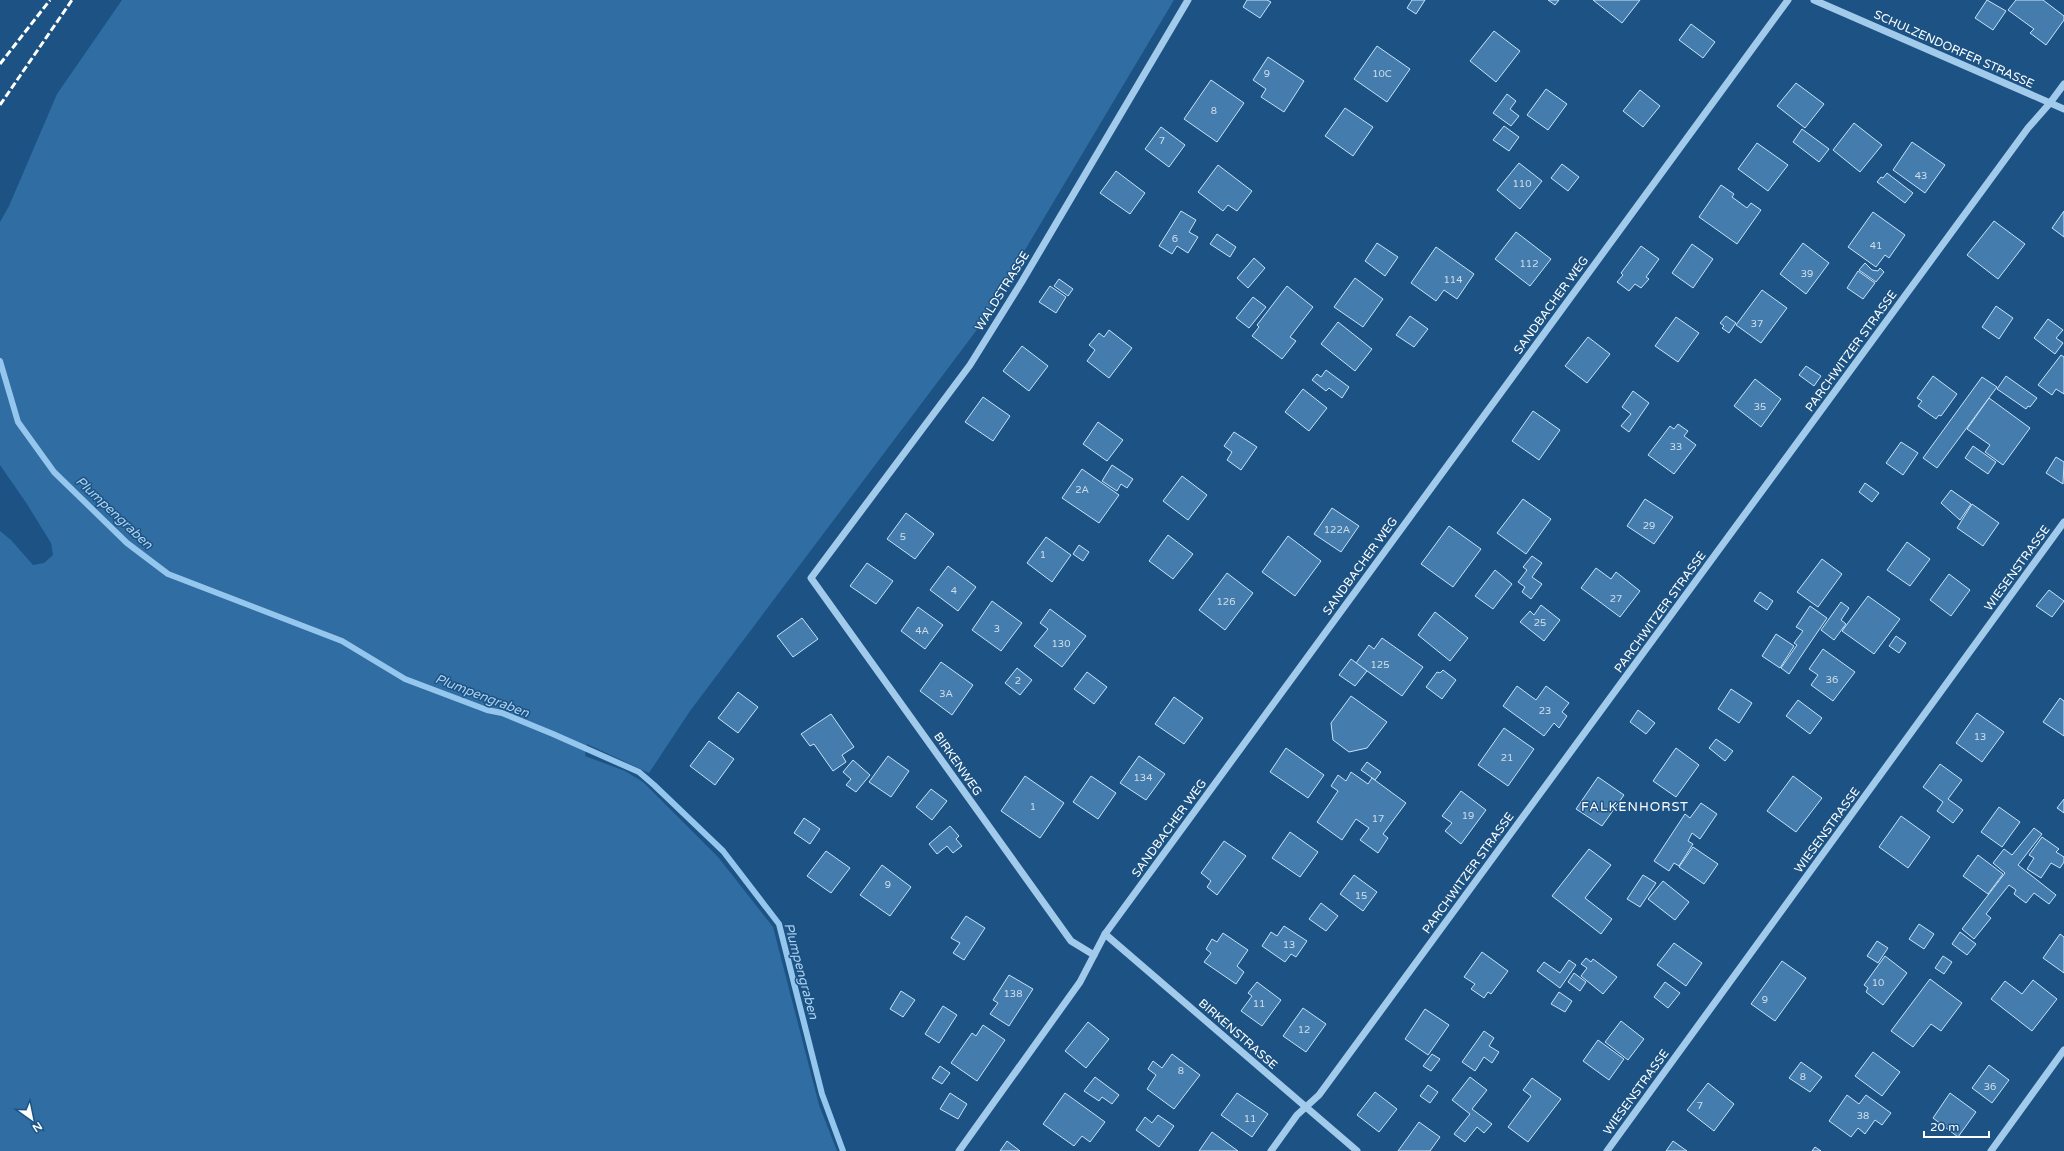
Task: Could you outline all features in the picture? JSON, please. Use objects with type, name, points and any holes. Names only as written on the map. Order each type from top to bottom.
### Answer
[{"type":"street","name":"WALDSTRASSE","points":[[811,578],[970,365],[1021,283],[1188,0]]},
{"type":"street","name":"SANDBACHER WEG","points":[[959,1151],[1080,982],[1105,934],[1788,0]]},
{"type":"street","name":"SCHULZENDORFER STRASSE","points":[[1814,0],[2064,109]]},
{"type":"street","name":"PARCHWITZER STRASSE","points":[[1271,1151],[1297,1115],[1319,1095],[2028,128],[2064,84]]},
{"type":"street","name":"WIESENSTRASSE","points":[[1607,1151],[2064,522]]},
{"type":"street","name":"BIRKENWEG","points":[[811,578],[1071,941],[1094,955]]},
{"type":"street","name":"BIRKENSTRASSE","points":[[1105,934],[1357,1151]]},
{"type":"street","points":[[1991,1151],[2064,1050]]},
{"type":"shaded area","points":[[122,0],[1174,0],[979,327],[690,711],[649,773],[587,744],[585,756],[625,771],[643,782],[718,857],[773,927],[819,1105],[837,1151],[0,1151],[0,531],[11,540],[33,565],[44,563],[53,555],[51,543],[27,504],[0,465],[0,222],[9,206],[57,94]]},
{"type":"building","points":[[1247,0],[1267,0],[1271,2],[1260,18],[1243,7]]},
{"type":"building","points":[[1412,0],[1425,0],[1416,14],[1407,8]]},
{"type":"building","points":[[1548,0],[1559,0],[1555,5]]},
{"type":"building","points":[[1593,0],[1640,0],[1622,23]]},
{"type":"building","points":[[1987,0],[2006,11],[1993,30],[1975,18]]},
{"type":"building","points":[[2016,0],[2043,0],[2064,16],[2064,20],[2046,45],[2030,33],[2034,29],[2008,10]]},
{"type":"building","points":[[1691,24],[1715,42],[1703,58],[1679,40]]},
{"type":"building","points":[[1494,31],[1520,51],[1496,82],[1470,61]]},
{"type":"building","points":[[1377,46],[1410,69],[1387,102],[1354,79]]},
{"type":"building","points":[[1268,57],[1304,81],[1284,112],[1261,97],[1266,89],[1253,80]]},
{"type":"building","points":[[1211,80],[1244,103],[1217,142],[1184,119]]},
{"type":"building","points":[[1796,83],[1824,104],[1805,128],[1777,106]]},
{"type":"building","points":[[1546,89],[1567,104],[1548,130],[1527,115]]},
{"type":"building","points":[[1640,90],[1660,106],[1643,127],[1623,111]]},
{"type":"building","points":[[1507,94],[1516,101],[1510,109],[1519,116],[1511,126],[1493,113]]},
{"type":"building","points":[[1345,108],[1373,127],[1353,156],[1325,136]]},
{"type":"building","points":[[1854,123],[1882,145],[1860,172],[1833,150]]},
{"type":"building","points":[[1504,126],[1519,137],[1509,151],[1493,140]]},
{"type":"building","points":[[1161,127],[1185,145],[1169,167],[1145,149]]},
{"type":"building","points":[[1802,129],[1829,149],[1819,162],[1793,142]]},
{"type":"building","points":[[1912,142],[1945,165],[1925,193],[1893,170]]},
{"type":"building","points":[[1757,143],[1788,165],[1768,191],[1738,169]]},
{"type":"building","points":[[1519,163],[1542,181],[1520,209],[1497,190]]},
{"type":"building","points":[[1562,164],[1579,177],[1568,191],[1551,178]]},
{"type":"building","points":[[1218,165],[1252,191],[1237,211],[1228,205],[1223,211],[1198,192]]},
{"type":"building","points":[[1116,171],[1145,193],[1130,214],[1100,193]]},
{"type":"building","points":[[1887,173],[1913,193],[1905,203],[1877,182]]},
{"type":"building","points":[[1721,185],[1734,194],[1732,197],[1747,208],[1751,203],[1761,210],[1737,244],[1699,217]]},
{"type":"building","points":[[1181,211],[1196,220],[1189,232],[1198,237],[1188,253],[1177,246],[1172,254],[1159,246]]},
{"type":"building","points":[[2064,211],[2064,237],[2052,228]]},
{"type":"building","points":[[1873,212],[1905,235],[1889,258],[1885,255],[1876,267],[1848,247]]},
{"type":"building","points":[[1994,221],[2025,244],[1998,279],[1967,255]]},
{"type":"building","points":[[1516,232],[1551,259],[1530,286],[1495,259]]},
{"type":"building","points":[[1217,234],[1236,247],[1230,257],[1210,244]]},
{"type":"building","points":[[1377,243],[1398,257],[1385,276],[1365,261]]},
{"type":"building","points":[[1803,243],[1829,263],[1806,294],[1780,274]]},
{"type":"building","points":[[1692,244],[1713,259],[1693,288],[1672,273]]},
{"type":"building","points":[[1641,246],[1659,259],[1646,277],[1649,279],[1641,288],[1635,284],[1629,291],[1617,282],[1623,275],[1621,273]]},
{"type":"building","points":[[1436,247],[1474,274],[1457,299],[1444,290],[1436,301],[1411,283]]},
{"type":"building","points":[[1254,258],[1265,268],[1248,288],[1237,278]]},
{"type":"building","points":[[1865,263],[1872,270],[1878,271],[1880,268],[1884,272],[1876,282],[1859,270]]},
{"type":"building","points":[[1858,271],[1875,283],[1863,299],[1847,288]]},
{"type":"building","points":[[1355,278],[1383,299],[1363,327],[1334,307]]},
{"type":"building","points":[[1059,279],[1073,289],[1068,296],[1054,286]]},
{"type":"building","points":[[1050,286],[1066,297],[1056,313],[1039,302]]},
{"type":"building","points":[[1287,286],[1313,307],[1290,337],[1296,341],[1282,359],[1252,336],[1259,327],[1257,325]]},
{"type":"building","points":[[1762,290],[1787,308],[1761,343],[1736,325]]},
{"type":"building","points":[[1253,297],[1266,307],[1249,328],[1236,318]]},
{"type":"building","points":[[1996,306],[2013,318],[1999,339],[1982,327]]},
{"type":"building","points":[[1410,316],[1428,329],[1414,347],[1396,335]]},
{"type":"building","points":[[1726,316],[1736,323],[1729,333],[1722,328],[1724,326],[1720,323]]},
{"type":"building","points":[[1676,317],[1699,333],[1678,362],[1655,346]]},
{"type":"building","points":[[2048,319],[2063,330],[2056,338],[2063,343],[2055,354],[2034,338]]},
{"type":"building","points":[[1338,322],[1372,349],[1355,371],[1321,344]]},
{"type":"building","points":[[1109,330],[1132,348],[1109,378],[1087,361],[1095,350],[1089,345],[1099,333],[1104,337]]},
{"type":"building","points":[[1588,337],[1610,354],[1587,383],[1565,366]]},
{"type":"building","points":[[1022,346],[1048,366],[1029,391],[1003,371]]},
{"type":"building","points":[[2061,355],[2064,357],[2064,394],[2056,389],[2052,395],[2038,385]]},
{"type":"building","points":[[1806,366],[1821,376],[1814,386],[1799,375]]},
{"type":"building","points":[[1326,370],[1349,387],[1342,398],[1329,388],[1326,391],[1312,380],[1317,374],[1321,377]]},
{"type":"building","points":[[1933,376],[1957,394],[1941,416],[1939,415],[1936,419],[1918,406],[1922,401],[1917,398]]},
{"type":"building","points":[[2006,376],[2037,398],[2030,407],[2028,406],[2026,409],[1997,389]]},
{"type":"building","points":[[1982,377],[1997,387],[1937,468],[1923,458]]},
{"type":"building","points":[[1755,379],[1781,399],[1761,427],[1734,406]]},
{"type":"building","points":[[1303,389],[1327,408],[1309,431],[1285,412]]},
{"type":"building","points":[[1633,391],[1649,403],[1629,432],[1621,426],[1631,414],[1622,407]]},
{"type":"building","points":[[983,397],[1010,416],[993,441],[965,422]]},
{"type":"building","points":[[1989,398],[2030,428],[2003,465],[1985,452],[1990,445],[1967,429]]},
{"type":"building","points":[[1533,411],[1560,430],[1539,460],[1512,441]]},
{"type":"building","points":[[1098,422],[1123,440],[1107,461],[1083,444]]},
{"type":"building","points":[[1678,424],[1688,431],[1684,436],[1696,445],[1674,474],[1648,455],[1670,426],[1674,429]]},
{"type":"building","points":[[1234,432],[1257,447],[1241,470],[1227,460],[1232,452],[1224,446]]},
{"type":"building","points":[[1901,442],[1918,453],[1903,475],[1886,463]]},
{"type":"building","points":[[1973,446],[1996,462],[1988,474],[1965,458]]},
{"type":"building","points":[[2056,457],[2064,462],[2063,484],[2046,473]]},
{"type":"building","points":[[1112,465],[1133,479],[1127,488],[1121,484],[1117,491],[1102,481]]},
{"type":"building","points":[[1082,469],[1119,495],[1099,523],[1062,498]]},
{"type":"building","points":[[1182,476],[1207,495],[1188,520],[1163,501]]},
{"type":"building","points":[[1865,483],[1879,493],[1872,502],[1859,492]]},
{"type":"building","points":[[1951,490],[1971,504],[1960,520],[1941,503]]},
{"type":"building","points":[[1523,499],[1551,519],[1526,554],[1497,533]]},
{"type":"building","points":[[1645,499],[1673,517],[1654,544],[1627,526]]},
{"type":"building","points":[[1972,504],[1999,523],[1983,546],[1957,528]]},
{"type":"building","points":[[1332,508],[1359,526],[1341,552],[1314,534]]},
{"type":"building","points":[[906,513],[934,534],[915,559],[887,539]]},
{"type":"building","points":[[1449,526],[1481,549],[1453,587],[1421,564]]},
{"type":"building","points":[[1168,535],[1193,554],[1173,579],[1149,561]]},
{"type":"building","points":[[1288,536],[1321,561],[1295,596],[1262,572]]},
{"type":"building","points":[[1046,537],[1071,555],[1052,582],[1027,563]]},
{"type":"building","points":[[1907,542],[1930,559],[1910,586],[1887,570]]},
{"type":"building","points":[[1079,545],[1089,552],[1083,561],[1073,554]]},
{"type":"building","points":[[1532,556],[1542,563],[1532,577],[1542,584],[1531,599],[1522,592],[1525,587],[1518,582],[1527,570],[1523,567]]},
{"type":"building","points":[[1822,559],[1842,574],[1818,607],[1797,592]]},
{"type":"building","points":[[867,563],[893,581],[876,604],[850,586]]},
{"type":"building","points":[[948,566],[976,587],[958,611],[930,590]]},
{"type":"building","points":[[1596,568],[1611,579],[1616,572],[1640,591],[1620,617],[1581,588]]},
{"type":"building","points":[[1495,570],[1512,584],[1493,609],[1475,596]]},
{"type":"building","points":[[1227,573],[1253,593],[1225,630],[1199,610]]},
{"type":"building","points":[[1949,574],[1970,590],[1951,616],[1930,600]]},
{"type":"building","points":[[2049,590],[2064,601],[2052,617],[2036,606]]},
{"type":"building","points":[[1760,592],[1773,601],[1767,610],[1754,601]]},
{"type":"building","points":[[1868,596],[1900,619],[1874,654],[1842,631]]},
{"type":"building","points":[[992,601],[1022,623],[1001,651],[972,630]]},
{"type":"building","points":[[1841,602],[1849,608],[1841,620],[1846,624],[1834,640],[1821,630]]},
{"type":"building","points":[[1541,605],[1560,620],[1544,641],[1520,622],[1530,611],[1534,615]]},
{"type":"building","points":[[1810,606],[1827,618],[1789,674],[1781,668],[1797,645],[1794,643],[1803,631],[1796,627]]},
{"type":"building","points":[[918,607],[943,625],[925,649],[901,631]]},
{"type":"building","points":[[1050,609],[1086,636],[1062,667],[1034,646],[1048,629],[1040,623]]},
{"type":"building","points":[[1435,612],[1468,638],[1450,661],[1418,635]]},
{"type":"building","points":[[802,618],[818,639],[793,657],[777,636]]},
{"type":"building","points":[[1776,634],[1794,646],[1780,668],[1762,656]]},
{"type":"building","points":[[1896,636],[1906,643],[1899,653],[1889,646]]},
{"type":"building","points":[[1382,638],[1423,667],[1402,696],[1356,663],[1369,645],[1374,649]]},
{"type":"building","points":[[1823,649],[1855,672],[1833,701],[1811,685],[1818,675],[1809,669]]},
{"type":"building","points":[[1351,659],[1367,671],[1355,686],[1339,675]]},
{"type":"building","points":[[941,662],[973,685],[952,715],[920,691]]},
{"type":"building","points":[[1017,668],[1032,680],[1020,695],[1005,683]]},
{"type":"building","points":[[1443,670],[1456,680],[1442,699],[1426,687],[1437,672],[1440,673]]},
{"type":"building","points":[[1087,672],[1107,687],[1094,704],[1074,689]]},
{"type":"building","points":[[1517,686],[1536,700],[1546,686],[1569,703],[1562,712],[1567,716],[1559,728],[1554,723],[1544,736],[1503,706]]},
{"type":"building","points":[[1731,689],[1752,703],[1739,723],[1718,709]]},
{"type":"building","points":[[738,692],[758,707],[738,733],[718,718]]},
{"type":"building","points":[[1351,696],[1387,722],[1367,748],[1349,752],[1333,740],[1331,723]]},
{"type":"building","points":[[1174,697],[1203,718],[1184,744],[1155,724]]},
{"type":"building","points":[[2060,698],[2064,701],[2064,736],[2043,722]]},
{"type":"building","points":[[1798,700],[1822,718],[1810,734],[1786,716]]},
{"type":"building","points":[[1638,710],[1655,723],[1646,734],[1630,722]]},
{"type":"building","points":[[1977,713],[2004,732],[1982,762],[1956,743]]},
{"type":"building","points":[[831,714],[854,747],[842,755],[846,762],[833,771],[814,744],[810,746],[801,734]]},
{"type":"building","points":[[1504,728],[1534,749],[1508,786],[1478,765]]},
{"type":"building","points":[[1716,739],[1733,751],[1725,761],[1709,748]]},
{"type":"building","points":[[709,741],[734,759],[715,785],[690,766]]},
{"type":"building","points":[[1286,748],[1324,775],[1308,798],[1270,772]]},
{"type":"building","points":[[1676,748],[1699,765],[1676,797],[1653,781]]},
{"type":"building","points":[[888,756],[909,771],[891,797],[869,782]]},
{"type":"building","points":[[1139,756],[1165,774],[1146,800],[1120,783]]},
{"type":"building","points":[[853,760],[870,775],[856,792],[846,785],[851,779],[843,772]]},
{"type":"building","points":[[1367,762],[1381,772],[1375,780],[1361,770]]},
{"type":"building","points":[[1940,764],[1962,780],[1948,799],[1963,810],[1953,823],[1937,811],[1943,802],[1923,787]]},
{"type":"building","points":[[1351,772],[1368,784],[1372,778],[1406,803],[1383,834],[1388,838],[1378,853],[1360,840],[1369,828],[1356,819],[1342,840],[1317,822],[1338,791],[1331,786],[1338,775],[1346,781]]},
{"type":"building","points":[[1025,776],[1064,803],[1040,838],[1001,811]]},
{"type":"building","points":[[1091,776],[1116,793],[1098,819],[1073,802]]},
{"type":"building","points":[[1793,776],[1822,798],[1796,832],[1767,811]]},
{"type":"building","points":[[1598,777],[1624,795],[1602,826],[1576,809]]},
{"type":"building","points":[[931,789],[947,801],[932,820],[916,807]]},
{"type":"building","points":[[1461,791],[1486,810],[1461,844],[1445,831],[1452,823],[1442,816]]},
{"type":"building","points":[[2064,799],[2064,813],[2057,808]]},
{"type":"building","points":[[1701,803],[1717,814],[1700,839],[1692,833],[1688,841],[1693,844],[1679,866],[1674,863],[1669,871],[1654,861],[1685,814],[1690,818]]},
{"type":"building","points":[[1999,807],[2020,822],[2002,847],[1981,832]]},
{"type":"building","points":[[1901,816],[1930,837],[1908,868],[1879,847]]},
{"type":"building","points":[[804,818],[820,829],[810,844],[794,833]]},
{"type":"building","points":[[950,826],[959,836],[956,839],[962,846],[953,853],[947,846],[937,854],[929,844]]},
{"type":"building","points":[[2034,828],[2042,834],[2018,865],[2056,895],[2049,904],[2034,893],[2026,903],[2014,894],[2016,890],[2009,885],[1986,914],[1991,918],[1974,939],[1962,929],[2005,873],[1993,863],[2004,849],[2012,855]]},
{"type":"building","points":[[1290,832],[1318,852],[1300,877],[1272,858]]},
{"type":"building","points":[[2042,837],[2059,849],[2056,852],[2064,857],[2064,862],[2060,868],[2051,863],[2041,878],[2027,869],[2034,858],[2029,855]]},
{"type":"building","points":[[1224,841],[1246,856],[1217,895],[1207,887],[1211,881],[1201,873]]},
{"type":"building","points":[[1693,847],[1718,864],[1704,884],[1679,867]]},
{"type":"building","points":[[1589,849],[1611,865],[1585,898],[1612,919],[1601,934],[1552,896]]},
{"type":"building","points":[[826,851],[850,868],[831,893],[807,876]]},
{"type":"building","points":[[1978,855],[2003,874],[1988,894],[1963,876]]},
{"type":"building","points":[[882,865],[911,887],[890,916],[860,895]]},
{"type":"building","points":[[1354,875],[1377,892],[1363,911],[1340,894]]},
{"type":"building","points":[[1643,875],[1656,883],[1640,907],[1627,899]]},
{"type":"building","points":[[1663,881],[1689,902],[1675,920],[1648,899]]},
{"type":"building","points":[[1321,903],[1338,916],[1326,931],[1309,919]]},
{"type":"building","points":[[966,916],[985,928],[964,960],[953,953],[960,943],[951,938]]},
{"type":"building","points":[[1919,924],[1934,934],[1924,949],[1909,939]]},
{"type":"building","points":[[1284,926],[1307,941],[1296,957],[1291,954],[1285,962],[1262,946],[1271,932],[1277,936]]},
{"type":"building","points":[[1960,932],[1976,944],[1967,955],[1952,944]]},
{"type":"building","points":[[1223,933],[1248,950],[1237,966],[1244,972],[1236,984],[1204,962],[1211,953],[1206,949],[1212,939],[1217,942]]},
{"type":"building","points":[[2060,934],[2064,937],[2064,973],[2043,958]]},
{"type":"building","points":[[1877,941],[1888,948],[1878,963],[1867,956]]},
{"type":"building","points":[[1674,943],[1702,963],[1686,986],[1657,965]]},
{"type":"building","points":[[1482,952],[1508,971],[1491,994],[1488,992],[1484,998],[1471,989],[1475,984],[1464,977]]},
{"type":"building","points":[[1885,956],[1907,973],[1883,1005],[1866,992],[1868,988],[1864,985]]},
{"type":"building","points":[[1943,956],[1952,962],[1944,974],[1935,968]]},
{"type":"building","points":[[1586,958],[1591,962],[1593,959],[1617,977],[1603,994],[1581,976],[1587,968],[1581,964]]},
{"type":"building","points":[[1569,960],[1576,965],[1560,988],[1537,971],[1544,962],[1560,973]]},
{"type":"building","points":[[1782,961],[1806,978],[1775,1021],[1751,1004]]},
{"type":"building","points":[[1574,973],[1586,982],[1580,991],[1568,982]]},
{"type":"building","points":[[1009,975],[1033,989],[1009,1026],[990,1014],[998,1003],[993,1000]]},
{"type":"building","points":[[1930,979],[1962,1003],[1941,1031],[1931,1024],[1913,1047],[1891,1031]]},
{"type":"building","points":[[2033,980],[2057,999],[2032,1031],[1991,999],[2005,981],[2022,994]]},
{"type":"building","points":[[1257,982],[1281,1000],[1262,1026],[1241,1011],[1252,996],[1248,993]]},
{"type":"building","points":[[1665,982],[1680,993],[1668,1008],[1654,997]]},
{"type":"building","points":[[901,991],[915,1000],[903,1017],[890,1009]]},
{"type":"building","points":[[1559,992],[1572,1001],[1565,1012],[1551,1004]]},
{"type":"building","points":[[943,1006],[957,1015],[939,1043],[925,1034]]},
{"type":"building","points":[[1303,1008],[1326,1024],[1306,1052],[1283,1036]]},
{"type":"building","points":[[1425,1009],[1449,1025],[1428,1055],[1405,1039]]},
{"type":"building","points":[[1621,1021],[1644,1039],[1628,1060],[1605,1042]]},
{"type":"building","points":[[1088,1022],[1109,1039],[1086,1068],[1065,1051]]},
{"type":"building","points":[[983,1025],[1005,1040],[977,1081],[951,1063],[972,1033],[976,1036]]},
{"type":"building","points":[[1484,1031],[1494,1038],[1489,1046],[1499,1052],[1492,1063],[1484,1057],[1475,1071],[1462,1062]]},
{"type":"building","points":[[1598,1040],[1624,1059],[1609,1080],[1583,1061]]},
{"type":"building","points":[[1873,1052],[1900,1072],[1882,1096],[1855,1076]]},
{"type":"building","points":[[1172,1054],[1200,1075],[1174,1109],[1147,1089],[1156,1075],[1148,1069],[1153,1061],[1162,1068]]},
{"type":"building","points":[[1432,1054],[1440,1059],[1431,1071],[1423,1066]]},
{"type":"building","points":[[1801,1062],[1822,1077],[1810,1092],[1789,1078]]},
{"type":"building","points":[[1989,1065],[2009,1080],[1992,1103],[1972,1088]]},
{"type":"building","points":[[940,1066],[950,1073],[942,1084],[932,1078]]},
{"type":"building","points":[[1095,1077],[1119,1095],[1112,1104],[1102,1097],[1099,1101],[1084,1091]]},
{"type":"building","points":[[1470,1077],[1487,1090],[1472,1109],[1492,1124],[1484,1133],[1477,1127],[1465,1142],[1454,1134],[1470,1114],[1452,1100]]},
{"type":"building","points":[[1532,1078],[1561,1099],[1528,1142],[1508,1127],[1531,1096],[1523,1090]]},
{"type":"building","points":[[1708,1083],[1734,1104],[1714,1131],[1687,1110]]},
{"type":"building","points":[[1428,1085],[1438,1092],[1430,1103],[1420,1096]]},
{"type":"building","points":[[1375,1092],[1397,1109],[1379,1132],[1357,1115]]},
{"type":"building","points":[[950,1093],[967,1104],[958,1119],[940,1109]]},
{"type":"building","points":[[1065,1093],[1105,1122],[1090,1142],[1082,1136],[1074,1146],[1043,1124]]},
{"type":"building","points":[[1237,1093],[1268,1114],[1252,1137],[1221,1115]]},
{"type":"building","points":[[1950,1093],[1976,1112],[1958,1137],[1933,1118]]},
{"type":"building","points":[[1847,1095],[1859,1104],[1866,1095],[1891,1113],[1882,1125],[1875,1120],[1865,1134],[1858,1128],[1851,1137],[1829,1121]]},
{"type":"building","points":[[1158,1115],[1174,1126],[1159,1147],[1136,1130],[1145,1117],[1152,1123]]},
{"type":"building","points":[[1419,1122],[1440,1137],[1430,1151],[1398,1151]]},
{"type":"building","points":[[1212,1132],[1238,1151],[1199,1151]]},
{"type":"building","points":[[1007,1141],[1020,1151],[1000,1151]]},
{"type":"building","points":[[1673,1141],[1687,1151],[1666,1151]]},
{"type":"building","points":[[1815,1147],[1821,1151],[1812,1151]]},
{"type":"waterway","name":"Plumpengraben","points":[[0,361],[18,422],[54,472],[127,543],[168,574],[342,641],[405,679],[487,710],[502,713],[553,734],[639,772],[654,785],[723,851],[779,924],[822,1094],[843,1151]]},
{"type":"railway","points":[[0,64],[50,0]]},
{"type":"railway","points":[[0,105],[72,0]]},
{"type":"district","name":"FALKENHORST","points":[[1635,807]]}]
